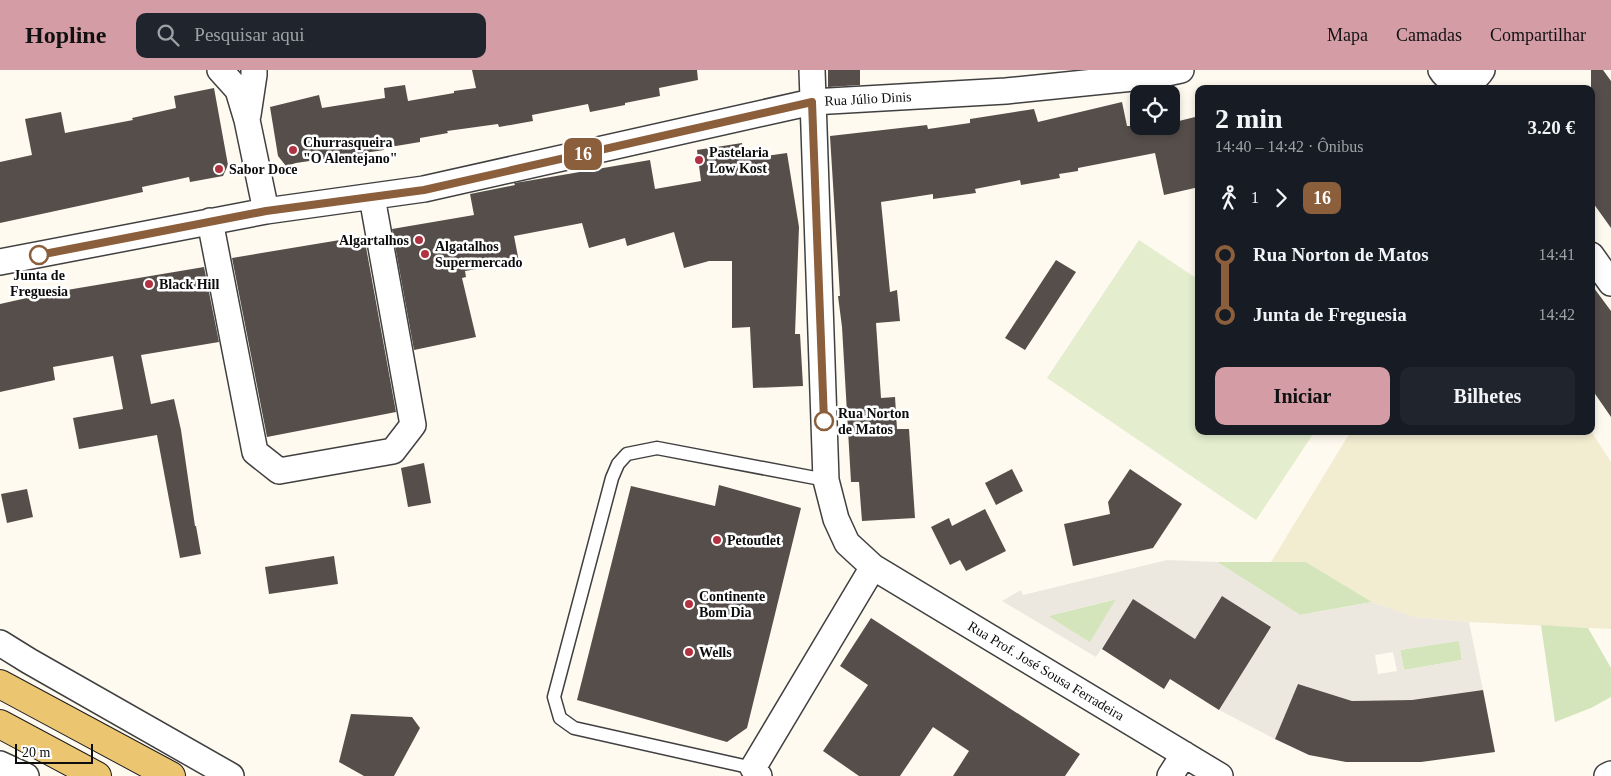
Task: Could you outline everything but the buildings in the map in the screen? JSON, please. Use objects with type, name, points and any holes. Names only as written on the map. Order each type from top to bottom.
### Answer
[{"type":"main road","points":[[0,684],[171,776]]},
{"type":"main road","points":[[0,724],[97,776]]},
{"type":"street","points":[[220,70],[238,90],[247,120],[266,211]]},
{"type":"street","points":[[247,120],[254,70]]},
{"type":"street","points":[[756,772],[872,567],[847,543],[836,519],[826,480],[812,70]]},
{"type":"street","name":"Rua Júlio Dinis","points":[[0,262],[266,211],[424,190],[812,102],[1006,91],[1153,76],[1181,70]]},
{"type":"street","points":[[1442,70],[1447,78],[1454,82],[1461,83],[1474,80]]},
{"type":"street","points":[[210,221],[255,452],[279,472],[393,451],[413,425],[372,197]]},
{"type":"street","points":[[1595,261],[1611,283]]},
{"type":"street","name":"Rua Prof. José Sousa Ferradeira","points":[[872,567],[1220,776]]},
{"type":"street","points":[[0,643],[28,662],[231,776]]},
{"type":"street","points":[[1170,776],[1184,754]]},
{"type":"street","points":[[0,764],[26,776]]},
{"type":"street","points":[[1607,776],[1611,774]]},
{"type":"lane","points":[[756,772],[574,728],[560,718],[554,697],[612,478],[618,464],[627,454],[657,448],[826,480]]},
{"type":"shaded area","points":[[1349,435],[1594,435],[1611,462],[1611,629],[1469,622],[1413,617],[1372,602],[1306,562],[1271,562]]},
{"type":"shaded area","points":[[1167,560],[1217,562],[1300,615],[1372,602],[1414,617],[1469,622],[1483,690],[1412,700],[1352,701],[1299,684],[1275,739],[1219,710],[1271,628],[1222,597],[1195,639],[1133,600],[1096,657],[1002,601],[1021,590],[1023,595]],"holes":[[[1116,599],[1090,642],[1049,617],[1049,616]],[[1459,641],[1462,660],[1404,670],[1400,650]],[[1393,652],[1397,671],[1378,674],[1375,655]]]},
{"type":"green space","points":[[1139,240],[1195,277],[1195,435],[1312,435],[1256,520],[1047,378]]},
{"type":"green space","points":[[1217,562],[1306,562],[1372,602],[1300,615]]},
{"type":"green space","points":[[1117,599],[1090,643],[1048,616]]},
{"type":"green space","points":[[1541,625],[1588,628],[1611,668],[1611,697],[1591,708],[1555,722]]},
{"type":"green space","points":[[1459,640],[1462,660],[1404,670],[1400,650]]},
{"type":"bus line","name":"16","points":[[39,255],[266,211],[424,190],[812,102],[824,421]]},
{"type":"place","name":"Churrasqueira \"O Alentejano\"","points":[[293,150]]},
{"type":"place","name":"Pastelaria Low Kost","points":[[699,160]]},
{"type":"place","name":"Sabor Doce","points":[[219,169]]},
{"type":"place","name":"Algartalhos","points":[[419,240]]},
{"type":"place","name":"Algatalhos Supermercado","points":[[425,254]]},
{"type":"place","name":"Junta de Freguesia","points":[[39,255]]},
{"type":"place","name":"Black Hill","points":[[149,284]]},
{"type":"place","name":"Rua Norton de Matos","points":[[824,421]]},
{"type":"place","name":"Petoutlet","points":[[717,540]]},
{"type":"place","name":"Continente Bom Dia","points":[[689,604]]},
{"type":"place","name":"Wells","points":[[689,652]]}]
